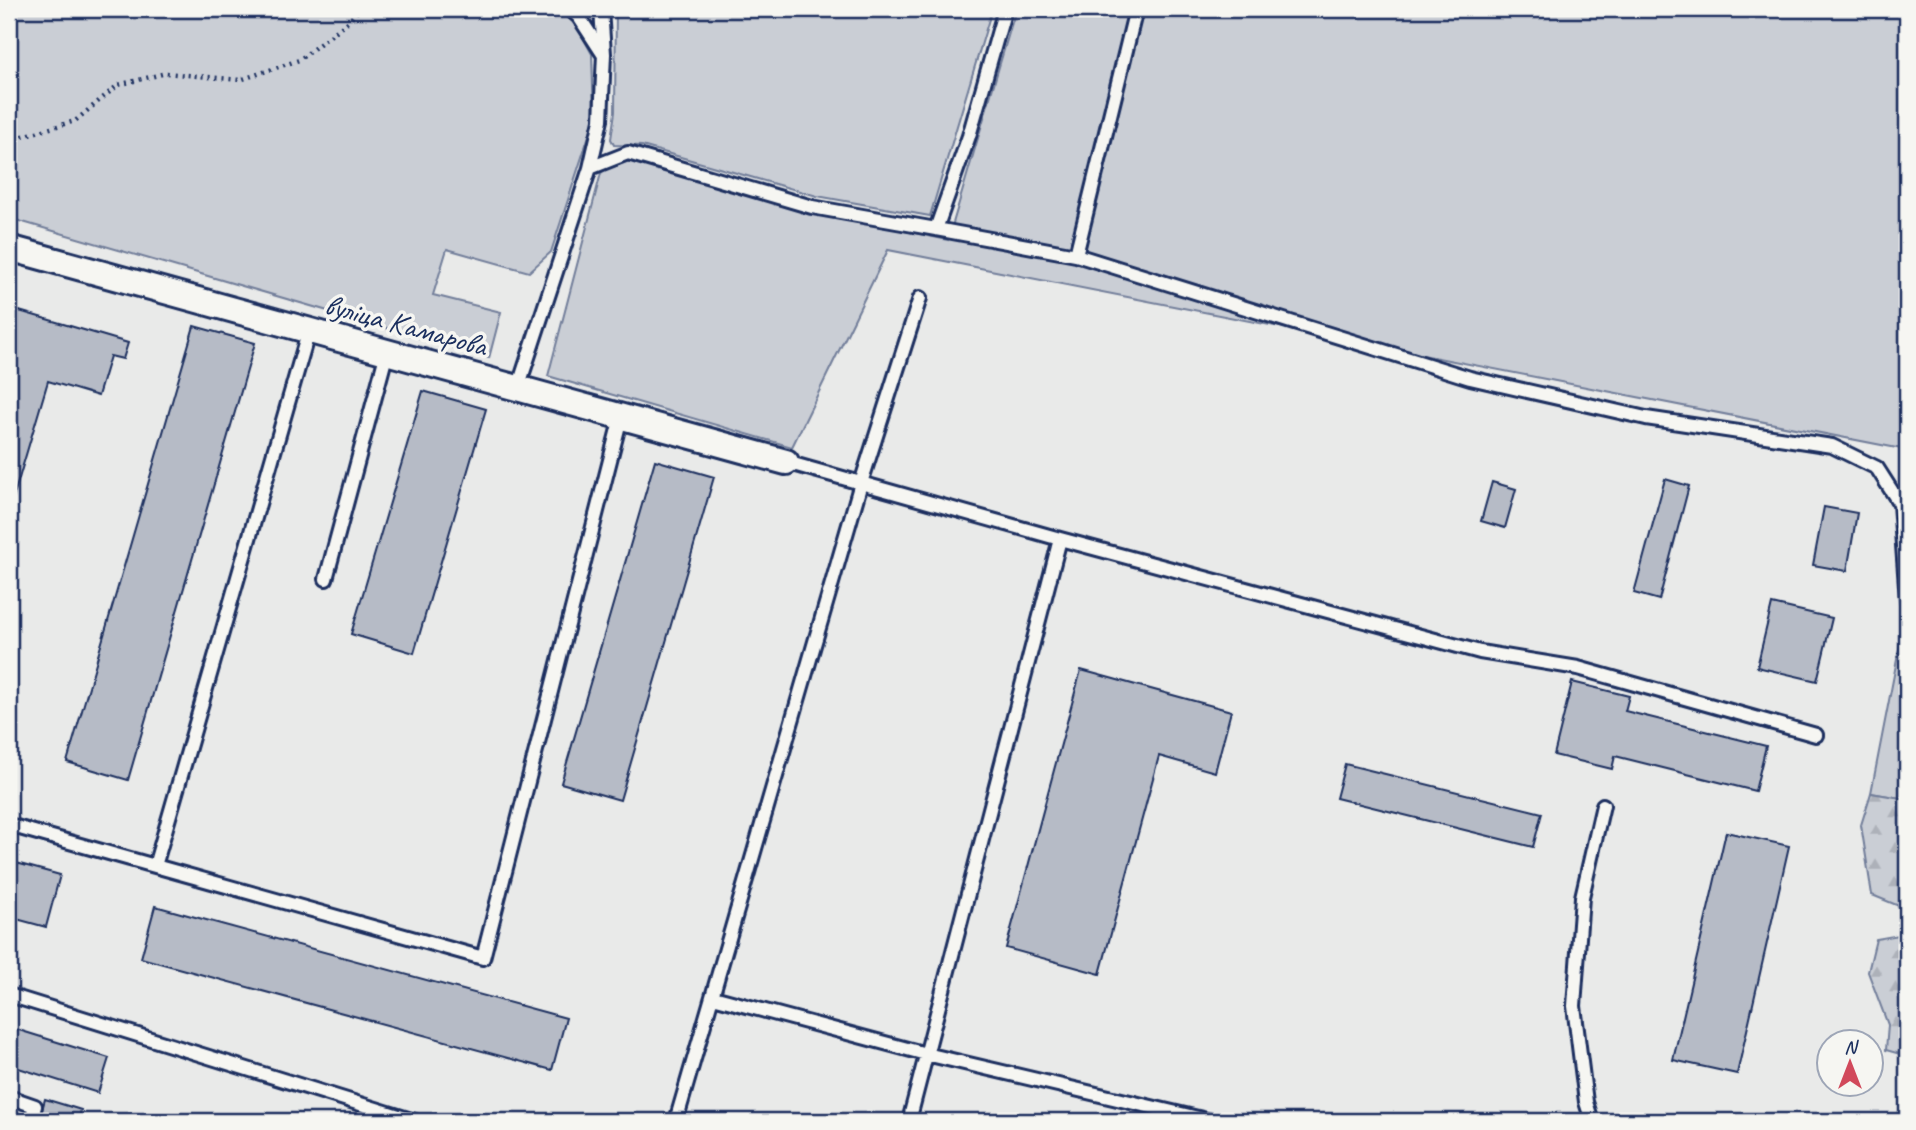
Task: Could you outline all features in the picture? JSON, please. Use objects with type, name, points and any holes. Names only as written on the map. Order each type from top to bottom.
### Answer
[{"type":"street","name":"вуліца Камарова","points":[[9,248],[786,462]]},
{"type":"lane","points":[[570,9],[579,17],[604,54]]},
{"type":"lane","points":[[518,388],[590,168],[601,120],[604,54],[601,9]]},
{"type":"lane","points":[[936,229],[969,136],[1005,9]]},
{"type":"lane","points":[[1076,255],[1136,9]]},
{"type":"lane","points":[[590,168],[628,153],[812,207],[1076,255],[1470,378],[1646,418],[1832,446],[1877,468],[1900,504],[1907,600]]},
{"type":"lane","points":[[676,1121],[861,483],[920,298]]},
{"type":"lane","points":[[155,866],[309,330]]},
{"type":"lane","points":[[326,579],[387,352]]},
{"type":"lane","points":[[9,825],[483,958],[621,416]]},
{"type":"lane","points":[[786,462],[1480,652],[1578,668],[1816,735]]},
{"type":"lane","points":[[909,1121],[1060,539]]},
{"type":"lane","points":[[1592,1121],[1586,1102],[1574,1006],[1582,897],[1603,805]]},
{"type":"lane","points":[[9,995],[415,1121]]},
{"type":"lane","points":[[713,997],[926,1054],[1211,1121]]},
{"type":"lane","points":[[9,1097],[35,1106],[31,1121]]},
{"type":"path","points":[[9,140],[75,121],[118,85],[166,73],[240,80],[299,60],[349,21],[359,9]]},
{"type":"green space","points":[[9,9],[559,9],[575,23],[592,54],[594,120],[551,252],[529,272],[447,249],[433,295],[501,312],[489,358],[9,218]]},
{"type":"green space","points":[[616,9],[992,9],[930,216],[817,196],[642,146],[614,145],[611,139],[615,112]]},
{"type":"green space","points":[[1016,9],[1907,9],[1907,450],[888,250],[792,447],[548,376],[601,173],[609,167],[637,161],[815,212],[948,240]]},
{"type":"green space","points":[[1907,608],[1907,799],[1871,793]]},
{"type":"green space","points":[[1871,793],[1907,799],[1907,1056],[1886,1050],[1888,1025],[1868,972],[1876,939],[1905,934],[1904,908],[1872,895],[1861,825]]},
{"type":"building","points":[[9,308],[128,343],[123,359],[110,356],[98,396],[48,381],[9,512]]},
{"type":"building","points":[[194,326],[255,343],[128,780],[67,762]]},
{"type":"building","points":[[423,391],[486,409],[414,653],[351,634]]},
{"type":"building","points":[[655,460],[714,477],[620,800],[561,783]]},
{"type":"building","points":[[1665,479],[1689,486],[1659,600],[1634,593]]},
{"type":"building","points":[[1492,482],[1516,489],[1505,528],[1481,521]]},
{"type":"building","points":[[1824,507],[1857,513],[1847,571],[1813,565]]},
{"type":"building","points":[[1772,604],[1832,618],[1817,681],[1757,667]]},
{"type":"building","points":[[1081,670],[1231,711],[1215,772],[1159,756],[1100,974],[1006,948]]},
{"type":"building","points":[[1572,682],[1629,696],[1625,711],[1766,746],[1755,791],[1615,756],[1612,769],[1554,755]]},
{"type":"building","points":[[1345,764],[1542,813],[1533,847],[1336,798]]},
{"type":"building","points":[[1726,832],[1789,846],[1737,1074],[1673,1060]]},
{"type":"building","points":[[9,861],[60,875],[46,927],[9,917]]},
{"type":"building","points":[[155,906],[566,1018],[552,1070],[141,958]]},
{"type":"building","points":[[9,1027],[109,1058],[98,1093],[9,1065]]},
{"type":"building","points":[[45,1099],[81,1110],[78,1121],[39,1121]]}]
